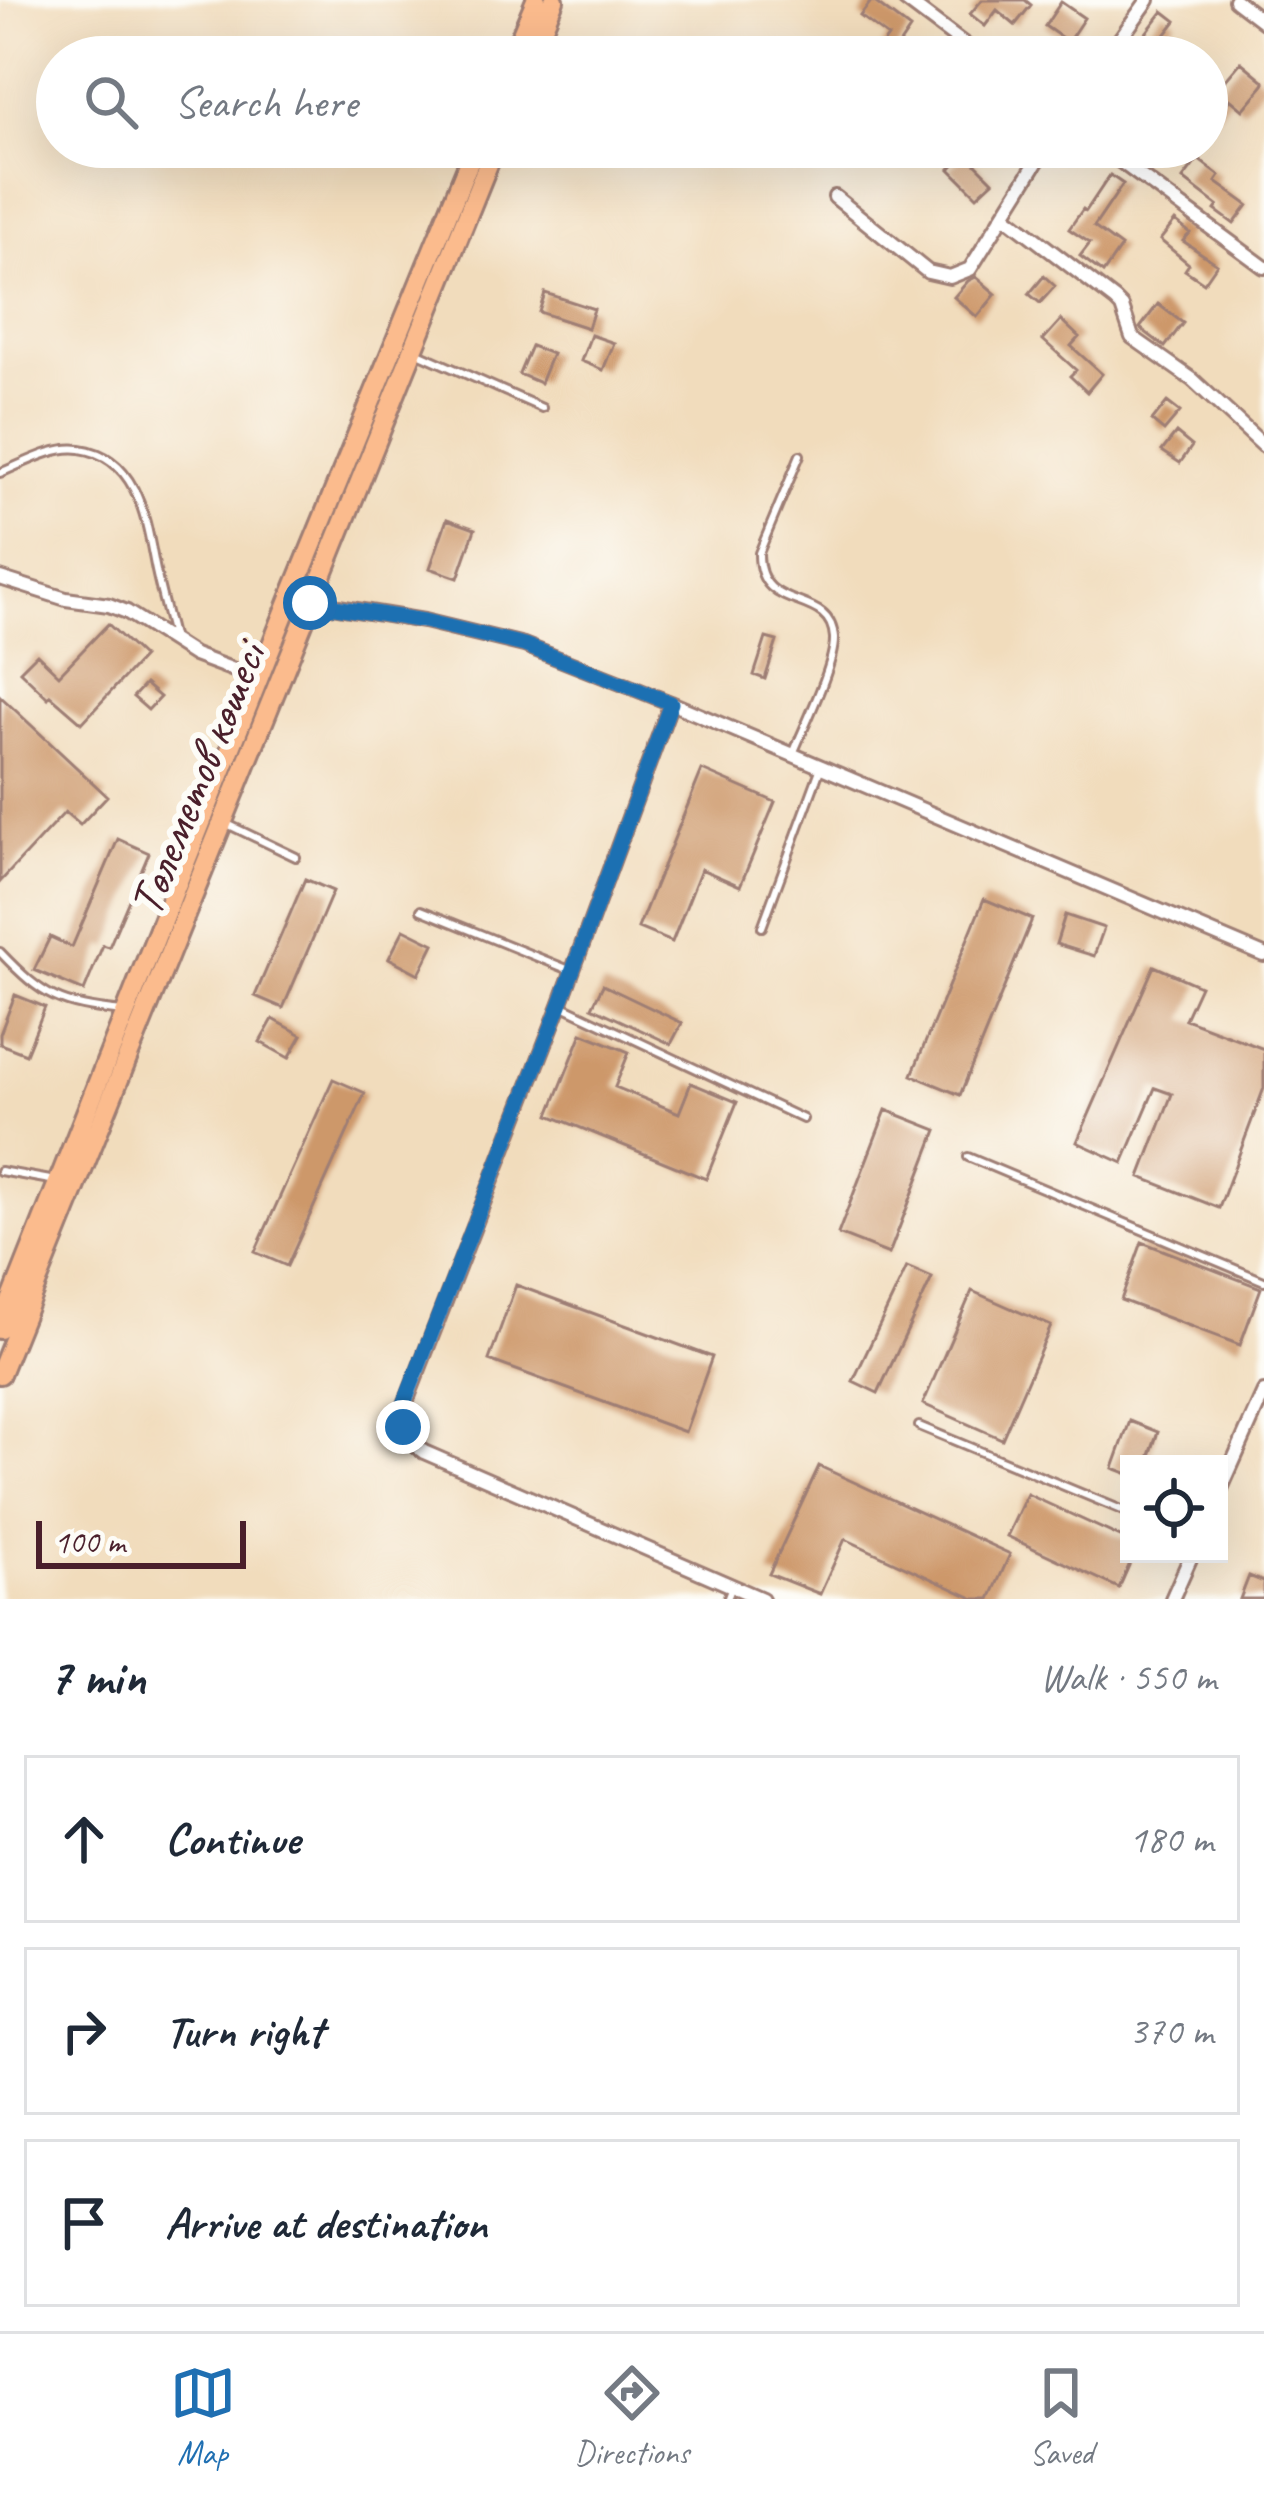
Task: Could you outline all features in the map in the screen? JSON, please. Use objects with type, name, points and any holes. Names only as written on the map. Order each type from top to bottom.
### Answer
[{"type":"main road","points":[[521,36],[536,0]]},
{"type":"main road","points":[[539,36],[554,0]]},
{"type":"main road","name":"Төлеметов көшесі","points":[[0,1329],[466,168]]},
{"type":"main road","name":"Төлеметов көшесі","points":[[0,1374],[486,168]]},
{"type":"street","points":[[905,0],[953,36]]},
{"type":"street","points":[[1122,36],[1148,0]]},
{"type":"street","points":[[1234,0],[1264,22]]},
{"type":"street","points":[[835,197],[928,272],[939,277],[961,275],[1033,168]]},
{"type":"street","points":[[1130,168],[1264,267]]},
{"type":"street","points":[[1004,215],[1115,300],[1132,337],[1193,380],[1264,446]]},
{"type":"street","points":[[0,578],[127,612],[194,655],[258,679]]},
{"type":"street","points":[[290,598],[424,621],[524,645],[794,754],[1264,955]]},
{"type":"street","points":[[671,703],[401,1415],[414,1446],[424,1452],[729,1593],[762,1599]]},
{"type":"street","points":[[1228,1473],[1264,1393]]},
{"type":"street","points":[[1172,1599],[1188,1563]]},
{"type":"lane","points":[[412,351],[542,408]]},
{"type":"lane","points":[[0,473],[53,452],[78,448],[104,457],[132,481],[146,516],[173,643]]},
{"type":"lane","points":[[794,754],[834,637],[830,621],[816,608],[777,593],[764,580],[759,566],[800,455]]},
{"type":"lane","points":[[762,927],[822,766]]},
{"type":"lane","points":[[222,822],[296,857]]},
{"type":"lane","points":[[421,910],[572,970]]},
{"type":"lane","points":[[0,952],[30,983],[55,999],[127,1012]]},
{"type":"lane","points":[[560,1005],[803,1119]]},
{"type":"lane","points":[[968,1156],[1264,1281]]},
{"type":"lane","points":[[0,1172],[60,1181]]},
{"type":"lane","points":[[920,1426],[1120,1509]]},
{"type":"building","points":[[872,0],[910,29],[905,36],[887,36],[860,16]]},
{"type":"building","points":[[982,0],[1025,0],[1031,5],[1015,25],[997,10],[985,26],[970,14]]},
{"type":"building","points":[[1061,2],[1084,18],[1072,36],[1059,36],[1045,26]]},
{"type":"building","points":[[1163,11],[1176,21],[1164,36],[1146,33]]},
{"type":"building","points":[[1241,62],[1264,85],[1243,110],[1228,101],[1228,77]]},
{"type":"building","points":[[980,168],[993,181],[977,196],[950,169]]},
{"type":"building","points":[[1191,168],[1210,168],[1220,176],[1216,182],[1248,205],[1234,224],[1183,179]]},
{"type":"building","points":[[1110,175],[1123,184],[1094,227],[1121,247],[1103,273],[1080,256],[1090,243],[1069,229]]},
{"type":"building","points":[[1175,221],[1190,233],[1183,241],[1217,264],[1204,283],[1185,270],[1189,264],[1160,240]]},
{"type":"building","points":[[1044,276],[1055,286],[1040,303],[1029,294]]},
{"type":"building","points":[[976,277],[996,294],[977,317],[954,297]]},
{"type":"building","points":[[545,293],[594,309],[588,328],[539,312]]},
{"type":"building","points":[[1158,304],[1183,323],[1165,347],[1140,328]]},
{"type":"building","points":[[1061,320],[1079,337],[1071,346],[1102,374],[1087,392],[1070,376],[1076,370],[1043,340]]},
{"type":"building","points":[[591,335],[614,343],[603,370],[581,361]]},
{"type":"building","points":[[531,346],[552,354],[540,383],[519,374]]},
{"type":"building","points":[[1167,402],[1180,412],[1164,431],[1152,421]]},
{"type":"building","points":[[1176,433],[1192,446],[1180,463],[1162,451]]},
{"type":"building","points":[[447,519],[475,529],[458,578],[430,568]]},
{"type":"building","points":[[108,624],[143,657],[82,723],[20,671],[37,654],[59,675]]},
{"type":"building","points":[[766,638],[777,641],[765,679],[754,675]]},
{"type":"building","points":[[145,684],[160,697],[148,710],[133,697]]},
{"type":"building","points":[[0,696],[107,796],[80,825],[65,812],[0,882]]},
{"type":"building","points":[[702,770],[775,802],[740,886],[701,869],[672,942],[638,928]]},
{"type":"building","points":[[118,839],[149,853],[109,947],[103,945],[84,991],[34,970],[50,937],[72,947]]},
{"type":"building","points":[[305,879],[333,891],[283,1008],[255,996]]},
{"type":"building","points":[[984,899],[1032,919],[960,1095],[912,1075]]},
{"type":"building","points":[[1065,915],[1104,928],[1094,956],[1056,944]]},
{"type":"building","points":[[404,929],[434,944],[419,974],[389,958]]},
{"type":"building","points":[[1154,966],[1200,986],[1185,1019],[1264,1049],[1264,1088],[1219,1208],[1140,1177],[1172,1094],[1155,1088],[1123,1163],[1077,1142]]},
{"type":"building","points":[[603,985],[682,1023],[671,1044],[592,1007]]},
{"type":"building","points":[[15,995],[45,1007],[26,1054],[0,1044]]},
{"type":"building","points":[[273,1019],[302,1035],[289,1058],[260,1042]]},
{"type":"building","points":[[582,1033],[629,1052],[615,1087],[679,1113],[691,1083],[737,1102],[706,1179],[549,1115]]},
{"type":"building","points":[[333,1079],[365,1093],[287,1266],[255,1252]]},
{"type":"building","points":[[886,1110],[937,1130],[889,1254],[838,1234]]},
{"type":"building","points":[[1142,1242],[1261,1288],[1240,1345],[1121,1300]]},
{"type":"building","points":[[907,1267],[932,1278],[878,1393],[853,1381]]},
{"type":"building","points":[[516,1285],[712,1357],[685,1432],[489,1360]]},
{"type":"building","points":[[972,1291],[1051,1326],[1002,1439],[923,1404]]},
{"type":"building","points":[[1130,1421],[1158,1432],[1150,1455],[1120,1455],[1120,1471],[1113,1468]]},
{"type":"building","points":[[819,1466],[1010,1554],[990,1599],[975,1599],[845,1539],[820,1594],[769,1574]]},
{"type":"building","points":[[1027,1494],[1120,1537],[1120,1563],[1130,1563],[1119,1588],[1007,1536]]},
{"type":"building","points":[[1249,1576],[1264,1582],[1264,1599],[1240,1599]]},
{"type":"route","points":[[310,603],[424,621],[524,645],[671,703],[560,1005],[404,1404],[403,1427]]}]
